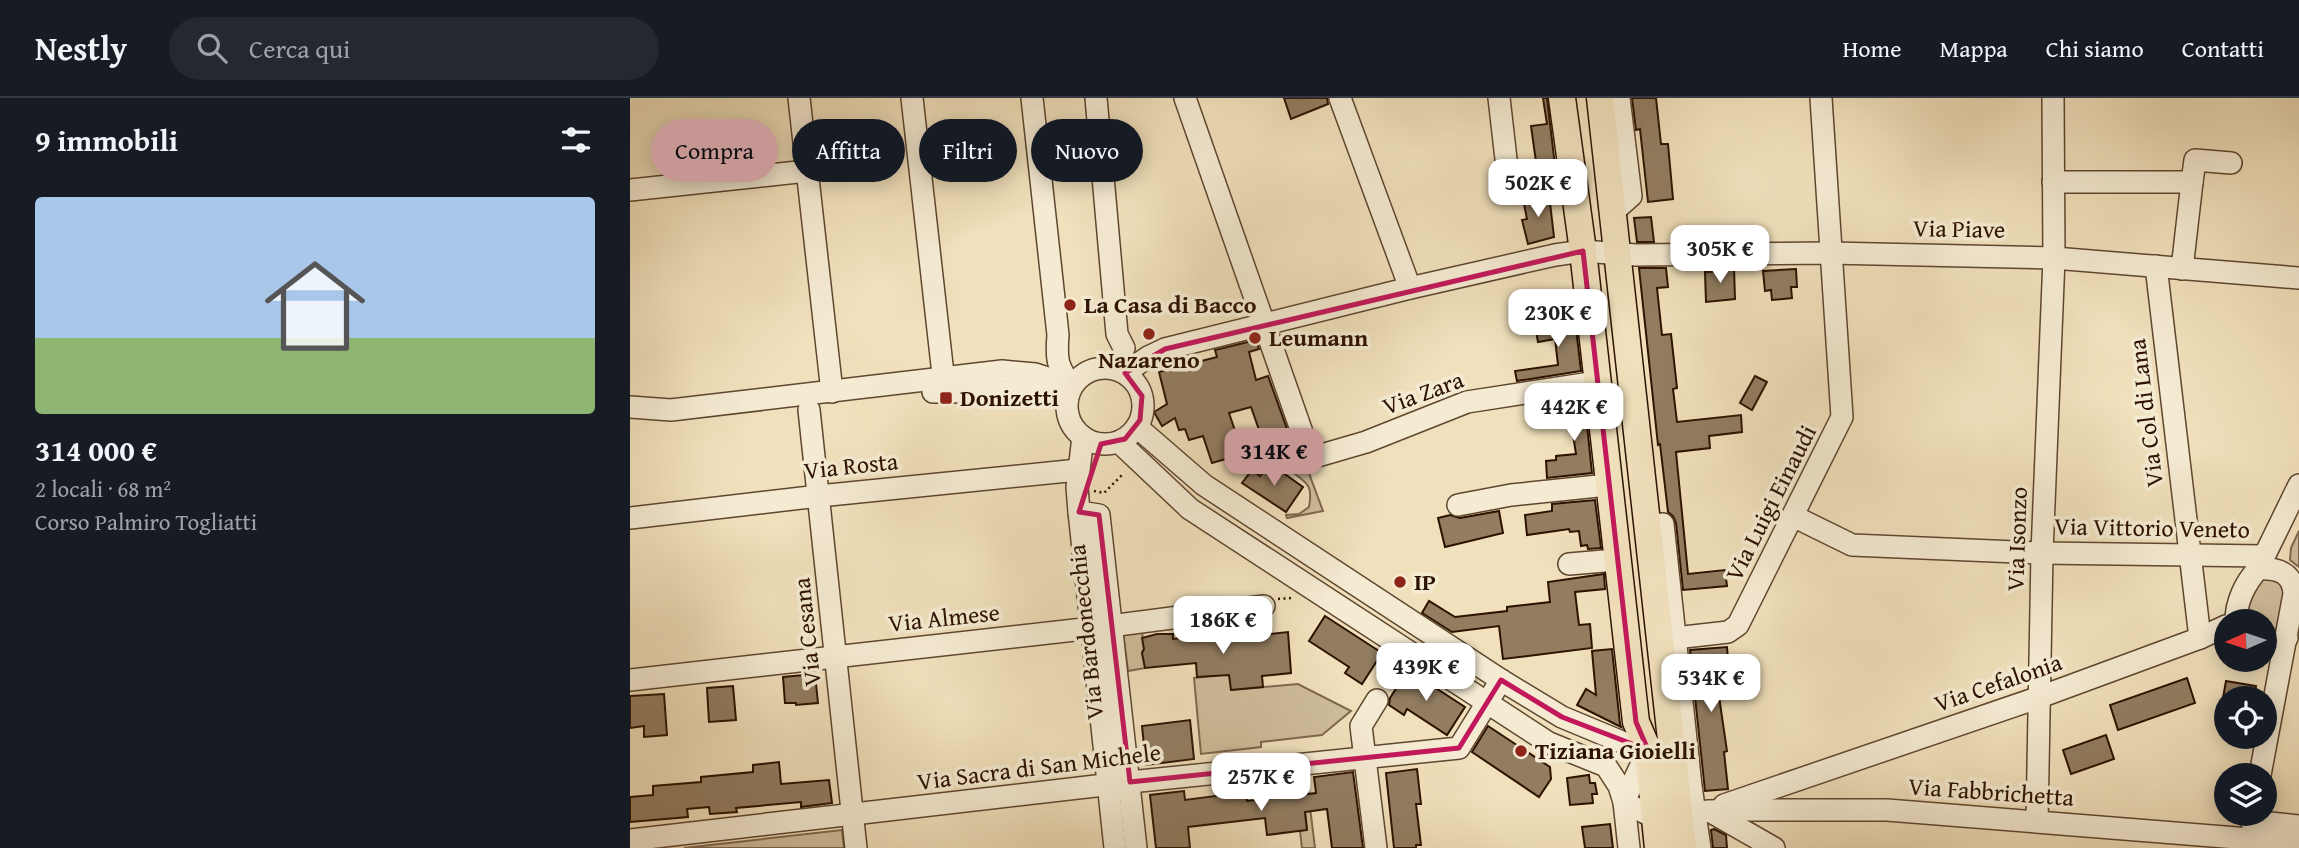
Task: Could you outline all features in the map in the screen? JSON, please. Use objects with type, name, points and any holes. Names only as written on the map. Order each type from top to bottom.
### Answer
[{"type":"main road","points":[[1562,98],[1567,178],[1597,382],[1636,722],[1660,749]]},
{"type":"main road","points":[[1600,98],[1648,526],[1660,749],[1685,814],[1683,848]]},
{"type":"main road","points":[[1658,848],[1685,814]]},
{"type":"street","points":[[799,98],[801,119]]},
{"type":"street","points":[[912,98],[944,384]]},
{"type":"street","points":[[1032,98],[1061,372],[1070,393],[1069,419],[1101,441],[1137,459],[1190,509],[1488,704],[1549,743],[1606,766],[1619,786],[1624,802],[1629,848]]},
{"type":"street","points":[[1096,98],[1117,334],[1124,348]]},
{"type":"street","points":[[1185,98],[1263,324]]},
{"type":"street","points":[[1340,98],[1410,288]]},
{"type":"street","points":[[1499,98],[1509,185],[1512,187],[1567,178]]},
{"type":"street","points":[[1613,212],[1631,196],[1619,98]]},
{"type":"street","name":"Via Luigi Einaudi","points":[[1675,638],[1728,632],[1738,625],[1842,417],[1821,98]]},
{"type":"street","name":"Via Isonzo","points":[[2036,821],[2042,553],[2054,258],[2053,98]]},
{"type":"street","points":[[2182,268],[2195,160],[2231,163]]},
{"type":"street","points":[[630,190],[792,173]]},
{"type":"street","points":[[808,182],[832,392]]},
{"type":"street","points":[[2053,182],[2192,182]]},
{"type":"street","name":"Via Piave","points":[[1165,349],[1410,288],[1576,252],[1830,253],[2054,258],[2299,278]]},
{"type":"street","name":"Via Col di Lana","points":[[2156,266],[2200,638]]},
{"type":"street","name":"Via Zara","points":[[1263,324],[1311,458],[1366,442],[1467,401],[1597,382]]},
{"type":"street","points":[[1058,345],[1076,364],[1125,373],[1138,387],[1142,396],[1142,413],[1137,427],[1131,434],[1101,441]]},
{"type":"street","points":[[630,407],[671,410],[832,392],[944,384],[1042,362],[1058,345]]},
{"type":"street","points":[[1070,393],[1080,377],[1098,369],[1116,351],[1124,348],[1165,349]]},
{"type":"street","points":[[1125,373],[1148,356],[1165,349]]},
{"type":"street","points":[[1003,371],[1035,374],[1070,393]]},
{"type":"street","points":[[944,384],[1070,393]]},
{"type":"street","name":"Via Cesana","points":[[809,410],[856,848]]},
{"type":"street","points":[[1137,427],[1204,485],[1501,680],[1562,717],[1616,740],[1660,749],[1624,802]]},
{"type":"street","name":"Via Bardonecchia","points":[[1101,441],[1081,480],[1079,513],[1100,627],[1119,784],[1136,848]]},
{"type":"street","name":"Via Rosta","points":[[630,518],[819,496],[1081,480]]},
{"type":"street","points":[[1458,505],[1511,495],[1608,485]]},
{"type":"street","points":[[2238,609],[2249,578],[2261,563],[2299,485]]},
{"type":"street","name":"Via Vittorio Veneto","points":[[1793,516],[1852,545],[2042,553],[2189,555],[2261,563],[2295,577]]},
{"type":"street","points":[[1648,526],[1663,524],[1691,786],[1685,814],[1700,848]]},
{"type":"street","points":[[1570,564],[1616,560]]},
{"type":"street","points":[[2262,763],[2287,638],[2295,577]]},
{"type":"street","name":"Via Almese","points":[[630,680],[1264,606]]},
{"type":"street","name":"Via Cefalonia","points":[[1685,814],[1785,784],[2040,697],[2214,632]]},
{"type":"street","points":[[2277,644],[2287,638]]},
{"type":"street","name":"Via Sacra di San Michele","points":[[630,840],[1459,748],[1501,680]]},
{"type":"street","points":[[1376,848],[1361,726],[1377,700]]},
{"type":"street","name":"Via Bardonecchia","points":[[1115,848],[1119,784]]},
{"type":"street","points":[[1785,784],[1788,809]]},
{"type":"street","points":[[1624,802],[1685,814],[1774,848]]},
{"type":"street","name":"Via Fabbrichetta","points":[[1685,814],[1788,809],[1887,810],[2036,821],[2249,830],[2299,826]]},
{"type":"street","name":"Via Fabbrichetta","points":[[2249,830],[2299,843]]},
{"type":"path","points":[[1081,480],[1104,493],[1137,459]]},
{"type":"path","points":[[1264,606],[1268,600],[1295,598],[1304,584]]},
{"type":"path","points":[[1377,700],[1410,653]]},
{"type":"highlighted area","points":[[1583,251],[1636,722],[1648,750],[1562,717],[1501,680],[1459,748],[1130,782],[1099,515],[1079,512],[1101,444],[1125,439],[1140,420],[1142,396],[1125,373],[1165,349]]},
{"type":"shaded area","points":[[1307,468],[1323,511],[1287,518],[1286,515],[1299,514],[1309,507],[1310,489],[1291,471]]},
{"type":"shaded area","points":[[2299,531],[2299,567],[2290,560],[2291,548]]},
{"type":"shaded area","points":[[2263,579],[2277,579],[2286,592],[2277,627],[2277,609],[2247,609],[2254,589]]},
{"type":"shaded area","points":[[1142,631],[1145,668],[1128,671],[1123,633]]},
{"type":"shaded area","points":[[1230,674],[1232,690],[1298,684],[1351,711],[1322,735],[1261,742],[1261,747],[1201,754],[1194,678]]},
{"type":"shaded area","points":[[1306,774],[1315,848],[1302,848],[1300,831],[1307,830],[1303,795],[1270,798],[1270,778]]},
{"type":"shaded area","points":[[842,830],[844,848],[684,848]]},
{"type":"building","points":[[1284,98],[1327,98],[1328,104],[1291,119]]},
{"type":"building","points":[[1543,98],[1547,98],[1555,166],[1537,169],[1531,126],[1547,124]]},
{"type":"building","points":[[1632,98],[1656,98],[1661,144],[1668,144],[1673,199],[1648,202],[1640,129],[1636,130]]},
{"type":"building","points":[[1549,194],[1554,237],[1528,244],[1522,220],[1527,219],[1523,199]]},
{"type":"building","points":[[1651,217],[1654,242],[1637,242],[1634,218]]},
{"type":"building","points":[[1723,267],[1734,267],[1735,299],[1706,302],[1705,272],[1723,271]]},
{"type":"building","points":[[1639,268],[1666,268],[1668,287],[1657,288],[1662,335],[1671,334],[1677,388],[1673,389],[1677,422],[1741,415],[1742,432],[1709,436],[1710,448],[1676,452],[1688,574],[1725,570],[1727,586],[1683,590],[1676,523],[1668,512],[1660,444],[1658,445]]},
{"type":"building","points":[[1796,269],[1797,287],[1791,287],[1792,298],[1772,300],[1771,290],[1765,291],[1763,271]]},
{"type":"building","points":[[1574,311],[1581,371],[1517,381],[1515,371],[1558,365],[1555,339],[1538,342],[1536,331],[1556,328],[1554,314]]},
{"type":"building","points":[[1256,340],[1259,349],[1249,352],[1256,380],[1268,376],[1291,440],[1265,447],[1251,407],[1229,413],[1243,454],[1212,463],[1203,436],[1189,440],[1185,429],[1179,430],[1175,418],[1162,426],[1154,412],[1167,404],[1159,372],[1217,357],[1215,350]]},
{"type":"building","points":[[1755,376],[1767,382],[1752,410],[1740,403]]},
{"type":"building","points":[[1584,397],[1592,473],[1547,478],[1546,461],[1556,460],[1556,456],[1576,454],[1570,414],[1562,416],[1560,401]]},
{"type":"building","points":[[1266,468],[1278,477],[1282,472],[1303,487],[1286,512],[1242,483],[1252,470],[1260,476]]},
{"type":"building","points":[[1595,500],[1601,548],[1588,549],[1587,545],[1581,546],[1579,531],[1570,532],[1569,529],[1527,535],[1525,515],[1552,511],[1552,504]]},
{"type":"building","points":[[1499,511],[1503,533],[1445,547],[1438,518],[1450,515],[1460,518]]},
{"type":"building","points":[[1604,574],[1605,589],[1575,592],[1579,625],[1590,624],[1592,648],[1503,659],[1499,626],[1452,632],[1422,613],[1429,601],[1455,617],[1507,611],[1507,607],[1550,602],[1548,582]]},
{"type":"building","points":[[1325,616],[1382,653],[1362,684],[1345,673],[1349,667],[1309,641]]},
{"type":"building","points":[[1252,631],[1253,636],[1288,632],[1291,673],[1262,676],[1263,687],[1231,690],[1229,675],[1197,677],[1196,663],[1145,668],[1142,638],[1157,634],[1173,634],[1173,639]]},
{"type":"building","points":[[1727,647],[1729,675],[1716,676],[1727,751],[1724,752],[1728,789],[1705,791],[1690,650]]},
{"type":"building","points":[[1612,649],[1621,727],[1577,705],[1586,689],[1596,695],[1592,651]]},
{"type":"building","points":[[1408,670],[1465,707],[1447,735],[1407,709],[1404,715],[1389,705],[1390,698]]},
{"type":"building","points":[[815,674],[818,703],[785,703],[783,677]]},
{"type":"building","points":[[2187,678],[2195,703],[2118,730],[2110,705]]},
{"type":"building","points":[[2226,681],[2256,686],[2225,686]]},
{"type":"building","points":[[733,686],[736,720],[709,722],[707,688]]},
{"type":"building","points":[[664,694],[667,735],[644,737],[644,726],[630,728],[630,696]]},
{"type":"building","points":[[1190,720],[1194,759],[1146,765],[1142,726]]},
{"type":"building","points":[[1488,726],[1550,767],[1551,779],[1539,797],[1472,752]]},
{"type":"building","points":[[2106,735],[2114,759],[2071,774],[2063,750]]},
{"type":"building","points":[[779,762],[781,784],[829,780],[832,803],[801,807],[801,802],[736,808],[737,812],[710,814],[709,807],[687,809],[688,817],[630,822],[630,797],[653,795],[653,786],[701,782],[701,777],[753,772],[753,765]]},
{"type":"building","points":[[1417,769],[1421,804],[1416,804],[1421,845],[1416,845],[1416,848],[1394,848],[1386,773]]},
{"type":"building","points":[[1353,772],[1363,848],[1332,848],[1327,809],[1305,812],[1307,830],[1267,835],[1265,818],[1188,827],[1190,848],[1156,848],[1150,795],[1184,791],[1185,800],[1246,792],[1247,801],[1316,793],[1314,777]]},
{"type":"building","points":[[1589,775],[1590,783],[1595,783],[1597,794],[1592,794],[1593,803],[1570,805],[1567,778]]},
{"type":"building","points":[[1610,824],[1613,848],[1585,848],[1582,827]]},
{"type":"building","points":[[1711,830],[1726,835],[1727,848],[1713,848]]},
{"type":"place","name":"La Casa di Bacco","points":[[1070,305]]},
{"type":"place","name":"Nazareno","points":[[1149,334]]},
{"type":"place","name":"Leumann","points":[[1255,338]]},
{"type":"place","name":"Donizetti","points":[[946,398]]},
{"type":"place","name":"IP","points":[[1400,582]]},
{"type":"place","name":"Tiziana Gioielli","points":[[1521,751]]}]
